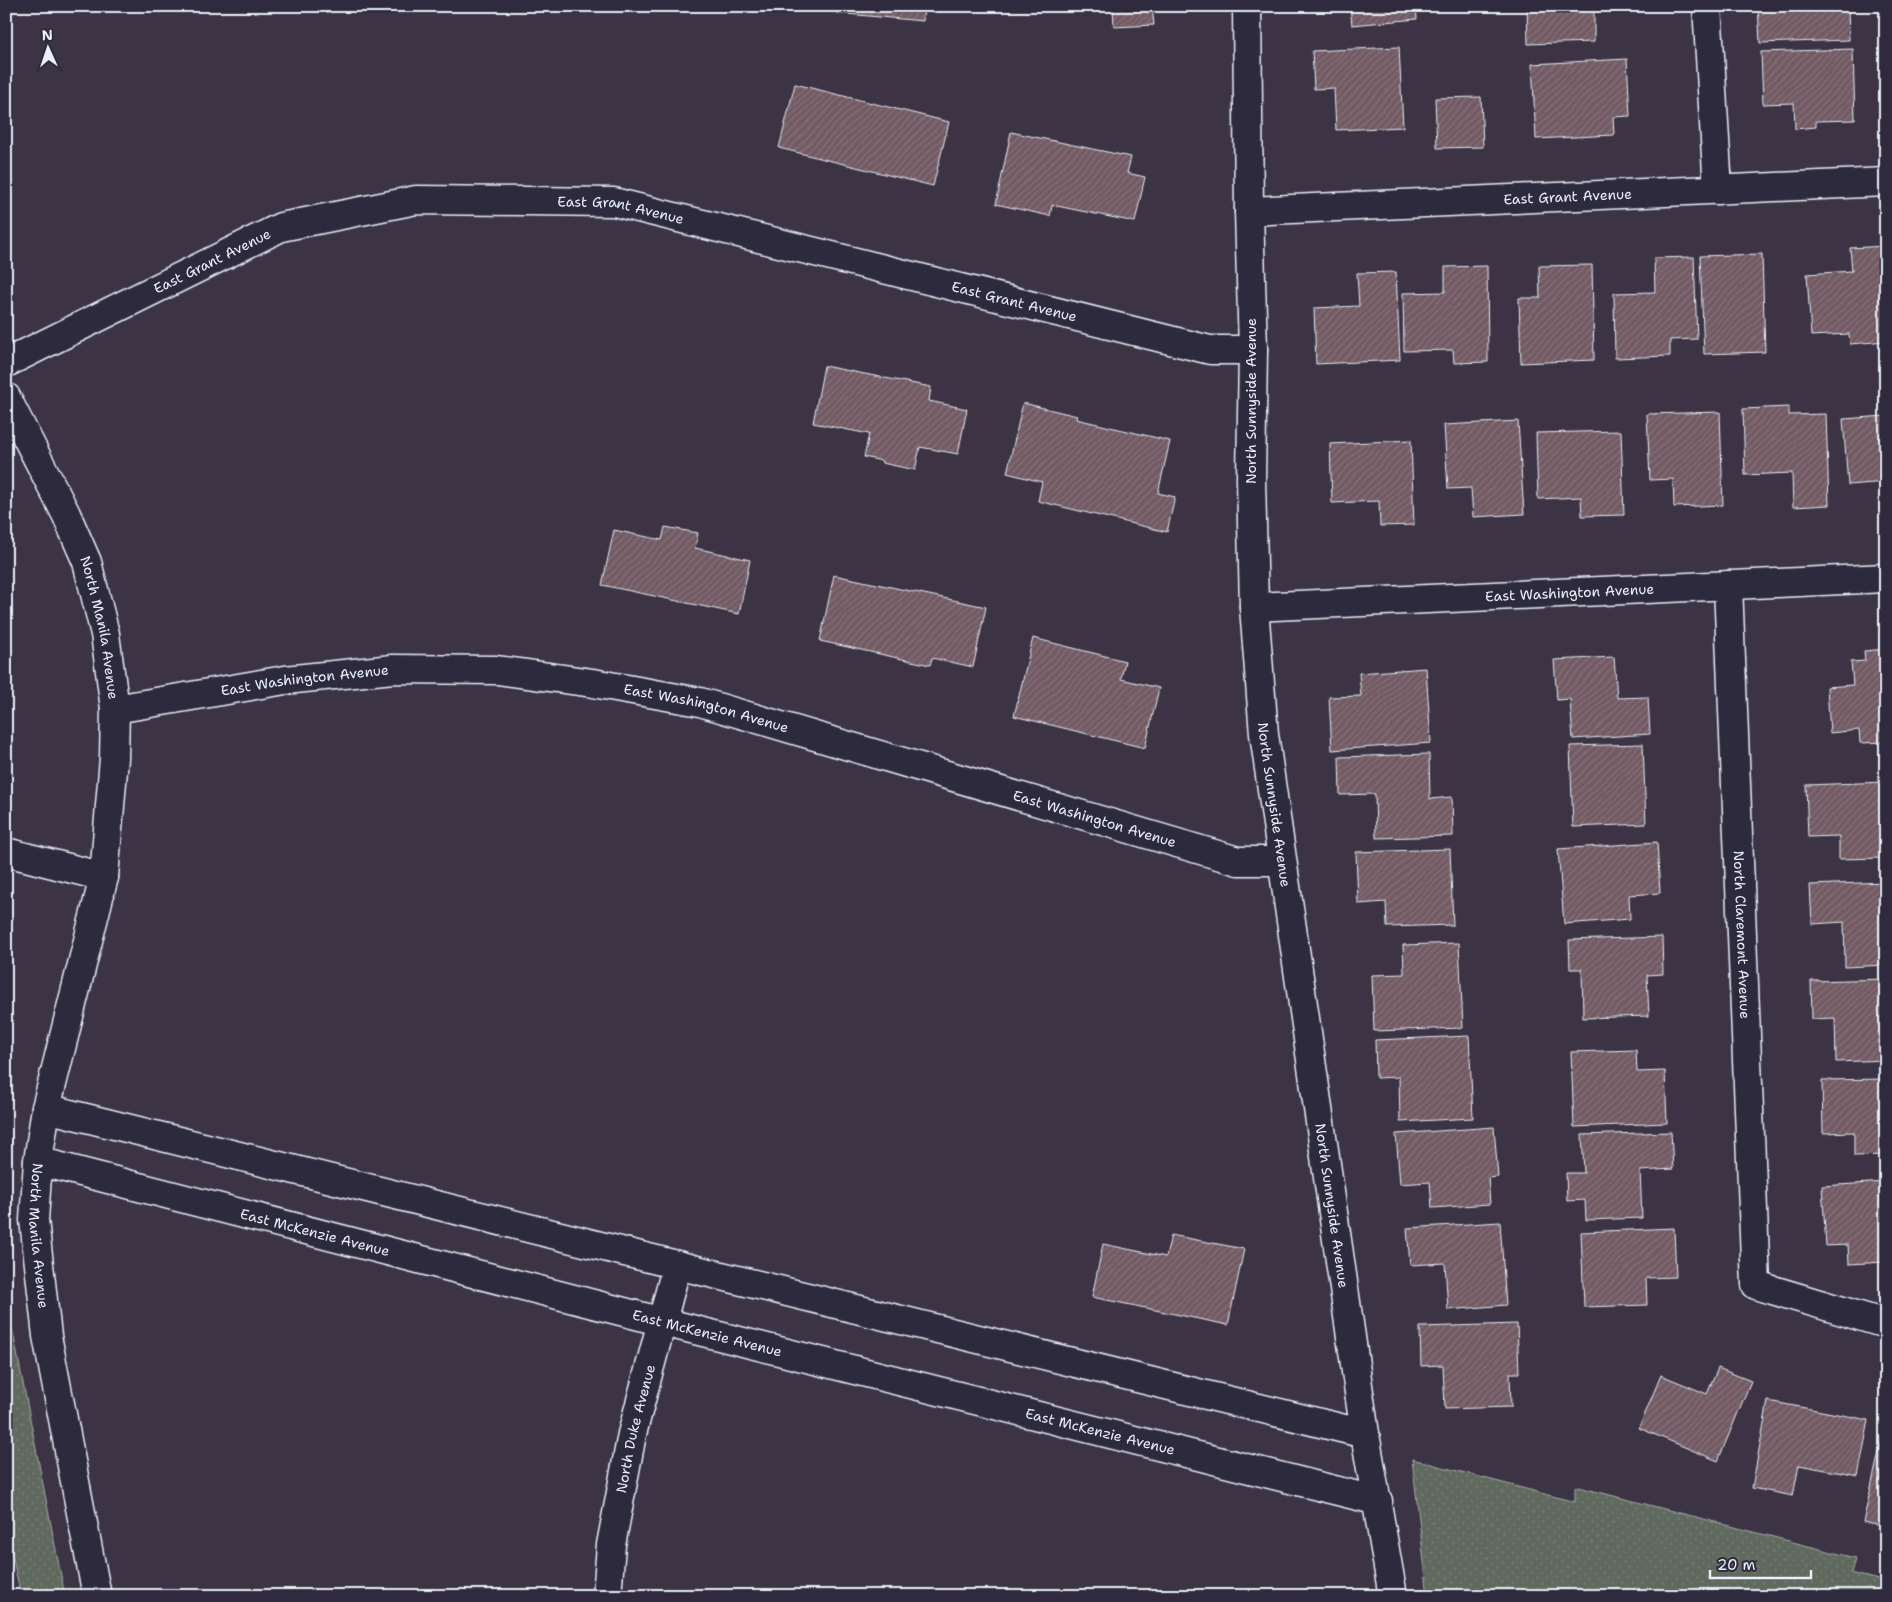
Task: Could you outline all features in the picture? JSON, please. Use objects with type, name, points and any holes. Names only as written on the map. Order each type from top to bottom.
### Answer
[{"type":"street","name":"North Sunnyside Avenue","points":[[1247,6],[1249,211],[1253,350],[1251,479],[1254,607],[1264,734],[1365,1434],[1393,1596]]},
{"type":"street","points":[[1707,6],[1718,190]]},
{"type":"street","name":"East Grant Avenue","points":[[1249,211],[1886,182]]},
{"type":"street","name":"East Grant Avenue","points":[[6,363],[280,227],[416,200],[614,202],[1210,350],[1253,350]]},
{"type":"street","name":"North Manila Avenue","points":[[6,397],[66,514],[87,562],[105,634],[115,709],[114,768],[104,877],[46,1108],[38,1161],[34,1220],[47,1336],[97,1596]]},
{"type":"street","name":"East Washington Avenue","points":[[1254,607],[1886,578]]},
{"type":"street","name":"North Claremont Avenue","points":[[1728,585],[1756,1285],[1886,1324]]},
{"type":"street","name":"East Washington Avenue","points":[[115,709],[305,678],[393,669],[497,670],[593,683],[700,702],[1238,861],[1281,860]]},
{"type":"street","points":[[6,852],[104,877]]},
{"type":"street","points":[[46,1108],[677,1266],[1365,1434]]},
{"type":"street","name":"East McKenzie Avenue","points":[[38,1161],[663,1322],[1378,1501]]},
{"type":"street","name":"North Duke Avenue","points":[[607,1596],[611,1545],[632,1434],[677,1266]]},
{"type":"green space","points":[[6,1300],[65,1596],[21,1596],[6,1527]]},
{"type":"green space","points":[[1412,1459],[1575,1502],[1575,1486],[1855,1558],[1851,1573],[1886,1582],[1886,1596],[1428,1596]]},
{"type":"building","points":[[836,6],[924,6],[923,21],[836,13]]},
{"type":"building","points":[[1113,6],[1152,6],[1154,25],[1114,27]]},
{"type":"building","points":[[1350,6],[1416,6],[1417,19],[1352,25]]},
{"type":"building","points":[[1527,6],[1623,6],[1623,10],[1594,11],[1594,42],[1528,44]]},
{"type":"building","points":[[1758,6],[1848,6],[1849,40],[1760,43]]},
{"type":"building","points":[[1399,47],[1403,127],[1336,130],[1334,88],[1314,89],[1312,51]]},
{"type":"building","points":[[1853,49],[1855,120],[1816,121],[1816,127],[1795,129],[1794,103],[1763,104],[1761,52]]},
{"type":"building","points":[[1627,59],[1630,116],[1613,117],[1614,135],[1536,139],[1532,64]]},
{"type":"building","points":[[795,84],[949,122],[933,186],[779,148]]},
{"type":"building","points":[[1481,97],[1483,147],[1437,148],[1435,98]]},
{"type":"building","points":[[1011,132],[1131,157],[1127,173],[1145,177],[1135,222],[1052,205],[1050,216],[996,204]]},
{"type":"building","points":[[1886,246],[1886,341],[1850,344],[1849,334],[1811,336],[1807,274],[1852,271],[1850,248]]},
{"type":"building","points":[[1762,254],[1765,352],[1704,354],[1700,256]]},
{"type":"building","points":[[1694,257],[1697,339],[1670,340],[1670,356],[1615,358],[1614,293],[1655,292],[1654,258]]},
{"type":"building","points":[[1592,265],[1594,360],[1521,363],[1519,298],[1540,298],[1539,266]]},
{"type":"building","points":[[1487,266],[1488,362],[1454,363],[1453,350],[1404,351],[1403,293],[1445,292],[1445,267]]},
{"type":"building","points":[[1396,272],[1400,360],[1316,364],[1314,308],[1359,306],[1357,273]]},
{"type":"building","points":[[824,366],[931,387],[929,401],[967,409],[958,454],[920,447],[915,470],[864,457],[869,434],[813,423]]},
{"type":"building","points":[[1023,403],[1077,416],[1076,419],[1170,441],[1158,493],[1175,497],[1167,532],[1038,501],[1042,482],[1007,473]]},
{"type":"building","points":[[1789,407],[1789,415],[1826,414],[1829,505],[1793,507],[1792,473],[1745,475],[1743,409]]},
{"type":"building","points":[[1720,412],[1723,505],[1674,507],[1673,479],[1650,480],[1647,414]]},
{"type":"building","points":[[1886,416],[1886,482],[1848,485],[1843,419]]},
{"type":"building","points":[[1518,421],[1524,514],[1473,517],[1471,488],[1448,489],[1444,425]]},
{"type":"building","points":[[1621,431],[1624,515],[1582,516],[1581,497],[1538,499],[1536,433]]},
{"type":"building","points":[[1411,440],[1414,525],[1380,526],[1379,501],[1332,503],[1330,444]]},
{"type":"building","points":[[665,527],[698,533],[695,548],[750,560],[739,614],[602,585],[614,530],[662,540]]},
{"type":"building","points":[[834,575],[986,607],[973,667],[932,658],[930,665],[820,641]]},
{"type":"building","points":[[1033,638],[1125,661],[1121,679],[1159,688],[1145,748],[1014,716]]},
{"type":"building","points":[[1886,649],[1886,742],[1860,743],[1859,730],[1830,733],[1827,687],[1853,685],[1851,662],[1865,661],[1864,651]]},
{"type":"building","points":[[1614,657],[1617,698],[1648,697],[1650,734],[1573,739],[1570,699],[1557,700],[1554,660]]},
{"type":"building","points":[[1426,668],[1431,743],[1332,750],[1329,697],[1361,696],[1359,673]]},
{"type":"building","points":[[1643,744],[1646,824],[1573,827],[1570,746]]},
{"type":"building","points":[[1429,754],[1430,799],[1452,797],[1453,836],[1376,838],[1375,794],[1340,795],[1339,757]]},
{"type":"building","points":[[1886,782],[1886,858],[1839,859],[1839,836],[1808,837],[1806,785]]},
{"type":"building","points":[[1657,842],[1660,893],[1629,895],[1630,919],[1564,924],[1558,849]]},
{"type":"building","points":[[1450,849],[1453,925],[1387,927],[1386,902],[1358,904],[1356,852]]},
{"type":"building","points":[[1886,882],[1886,965],[1845,967],[1844,922],[1812,924],[1810,885]]},
{"type":"building","points":[[1662,937],[1663,974],[1647,975],[1649,1016],[1583,1018],[1582,969],[1570,969],[1569,940]]},
{"type":"building","points":[[1459,943],[1463,1028],[1374,1031],[1372,975],[1404,974],[1403,945]]},
{"type":"building","points":[[1886,979],[1886,1060],[1836,1062],[1835,1018],[1812,1019],[1811,981]]},
{"type":"building","points":[[1469,1036],[1473,1118],[1400,1122],[1399,1077],[1376,1078],[1375,1040]]},
{"type":"building","points":[[1636,1050],[1637,1072],[1665,1071],[1667,1123],[1574,1127],[1571,1052]]},
{"type":"building","points":[[1886,1079],[1886,1155],[1854,1156],[1854,1132],[1823,1133],[1822,1080]]},
{"type":"building","points":[[1494,1127],[1498,1177],[1488,1178],[1490,1204],[1432,1208],[1430,1182],[1400,1184],[1396,1134]]},
{"type":"building","points":[[1671,1132],[1673,1169],[1640,1171],[1642,1218],[1586,1220],[1585,1200],[1567,1201],[1566,1173],[1584,1173],[1582,1135]]},
{"type":"building","points":[[1886,1182],[1886,1262],[1849,1264],[1848,1245],[1826,1246],[1822,1186]]},
{"type":"building","points":[[1500,1222],[1506,1305],[1448,1310],[1445,1263],[1410,1265],[1407,1228]]},
{"type":"building","points":[[1674,1228],[1676,1277],[1646,1278],[1647,1305],[1584,1307],[1581,1232]]},
{"type":"building","points":[[1171,1235],[1244,1249],[1228,1325],[1092,1297],[1103,1244],[1166,1257]]},
{"type":"building","points":[[1517,1324],[1519,1373],[1510,1373],[1511,1407],[1445,1409],[1443,1365],[1421,1366],[1420,1327]]},
{"type":"building","points":[[1718,1368],[1751,1381],[1718,1461],[1639,1428],[1661,1375],[1707,1394]]},
{"type":"building","points":[[1768,1401],[1869,1420],[1858,1476],[1799,1465],[1793,1496],[1752,1488]]},
{"type":"building","points":[[1886,1426],[1886,1527],[1863,1522]]}]
